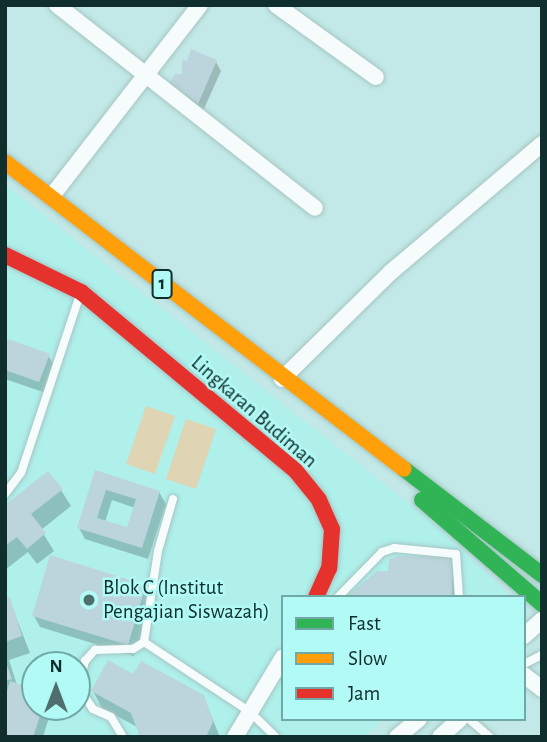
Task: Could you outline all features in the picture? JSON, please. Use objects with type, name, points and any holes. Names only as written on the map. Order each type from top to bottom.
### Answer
[{"type":"main road","name":"1","points":[[5,162],[282,379],[320,404],[542,575]]},
{"type":"main road","name":"Lingkaran Budiman","points":[[5,255],[81,292],[295,470],[319,500],[332,529],[329,568],[317,595]]},
{"type":"main road","name":"1","points":[[320,404],[372,457],[535,596]]},
{"type":"street","points":[[57,5],[315,208]]},
{"type":"street","points":[[51,197],[200,5]]},
{"type":"street","points":[[276,5],[376,77]]},
{"type":"street","points":[[282,379],[391,272],[542,144]]},
{"type":"street","points":[[526,634],[542,620]]},
{"type":"street","points":[[235,737],[281,660]]},
{"type":"street","points":[[526,677],[542,689]]},
{"type":"street","points":[[388,737],[403,721]]},
{"type":"street","points":[[397,737],[417,721]]},
{"type":"street","points":[[440,737],[458,721]]},
{"type":"lane","points":[[5,494],[21,473],[81,292]]},
{"type":"lane","points":[[123,737],[111,717],[93,709],[80,682],[85,661],[95,650],[133,649],[144,642],[158,551],[173,499]]},
{"type":"lane","points":[[340,595],[382,552],[394,548],[456,554],[459,595]]},
{"type":"lane","points":[[144,642],[250,712],[276,737]]},
{"type":"lane","points":[[526,663],[542,655]]},
{"type":"lane","points":[[471,721],[490,737]]},
{"type":"shaded area","points":[[5,185],[436,525],[510,595],[281,595],[281,721],[382,721],[364,737],[5,737]]},
{"type":"shaded area","points":[[146,406],[175,416],[155,474],[126,464]]},
{"type":"shaded area","points":[[186,419],[216,429],[196,489],[166,479]]},
{"type":"building","points":[[191,49],[217,60],[198,104],[169,83],[175,74],[182,74],[182,60],[187,61]]},
{"type":"building","points":[[5,338],[50,354],[39,382],[5,370]]},
{"type":"building","points":[[95,470],[160,491],[142,548],[77,528]],"holes":[[[106,490],[136,499],[127,527],[97,518]]]},
{"type":"building","points":[[48,471],[63,489],[31,514],[46,533],[27,549],[17,537],[5,546],[5,505]]},
{"type":"building","name":"Blok C (Institut Pengajian Siswazah)","points":[[50,555],[146,585],[128,645],[32,616]]},
{"type":"building","points":[[400,556],[453,557],[452,595],[348,595],[377,571],[388,571],[389,559]]},
{"type":"building","points":[[10,597],[22,636],[5,642],[5,599]]},
{"type":"building","points":[[5,660],[12,679],[5,681]]},
{"type":"building","points":[[108,660],[133,674],[141,661],[204,695],[213,722],[206,737],[140,737],[131,713],[91,691]]},
{"type":"building","points":[[10,681],[21,685],[21,721],[38,721],[33,737],[5,737],[5,698]]},
{"type":"traffic: fast","points":[[404,469],[542,575]]},
{"type":"traffic: fast","points":[[422,500],[542,604]]},
{"type":"traffic: slow","points":[[5,162],[404,469]]},
{"type":"traffic: jam","points":[[5,255],[81,292],[295,470],[319,500],[332,529],[329,568],[317,595]]},
{"type":"place","name":"Blok C (Institut Pengajian Siswazah)","points":[[89,600]]}]
